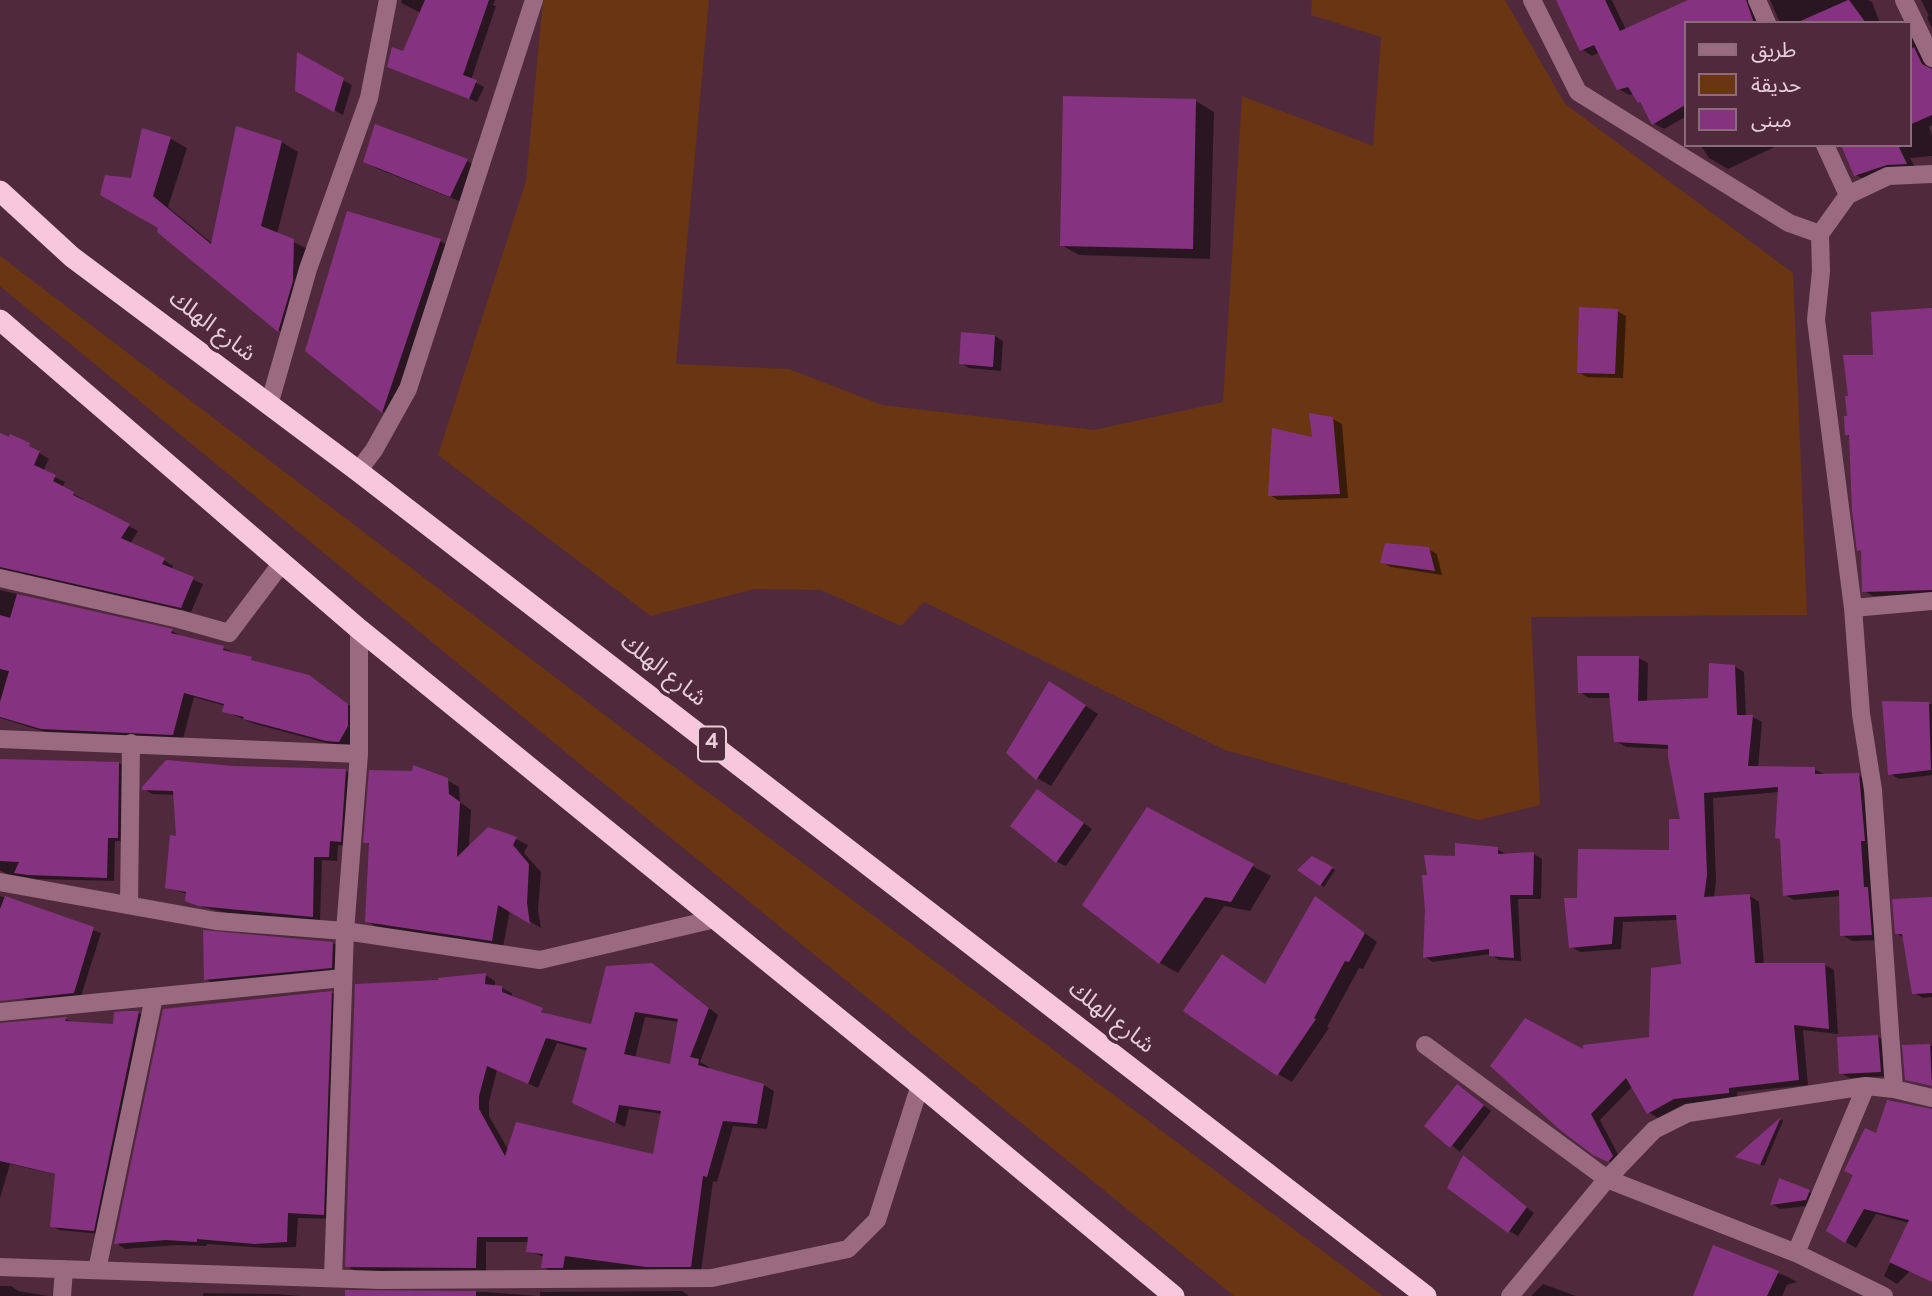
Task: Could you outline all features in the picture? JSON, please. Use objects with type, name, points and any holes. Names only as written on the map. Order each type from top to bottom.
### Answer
[{"type":"highway","name":"شارع الهلك","points":[[0,191],[72,257],[358,471],[1426,1296]]},
{"type":"highway","points":[[0,320],[359,629],[920,1085],[1174,1296]]},
{"type":"street","points":[[269,405],[308,270],[369,98],[388,0]]},
{"type":"street","points":[[358,471],[374,450],[408,389],[534,0]]},
{"type":"street","points":[[1532,0],[1578,92],[1789,223],[1820,234]]},
{"type":"street","points":[[1756,0],[1766,21]]},
{"type":"street","points":[[1904,0],[1932,58]]},
{"type":"street","points":[[1826,147],[1848,195]]},
{"type":"street","points":[[1894,1089],[1873,790],[1861,714],[1853,608],[1816,320],[1821,271],[1820,234],[1848,195],[1888,176],[1932,174]]},
{"type":"street","points":[[0,578],[229,633],[281,564]]},
{"type":"street","points":[[1853,608],[1932,601]]},
{"type":"street","points":[[333,1278],[345,931],[359,754],[359,629]]},
{"type":"street","points":[[0,739],[359,754]]},
{"type":"street","points":[[129,905],[131,743]]},
{"type":"street","points":[[0,882],[216,921],[345,931],[540,960],[715,919]]},
{"type":"street","points":[[0,1012],[343,978]]},
{"type":"street","points":[[97,1270],[154,997]]},
{"type":"street","points":[[1425,1045],[1607,1179],[1796,1253],[1884,1296]]},
{"type":"street","points":[[0,1267],[333,1278],[380,1288],[712,1278],[848,1250],[877,1220],[920,1085]]},
{"type":"street","points":[[1796,1253],[1866,1086]]},
{"type":"street","points":[[1510,1296],[1607,1179],[1654,1130],[1688,1113],[1866,1086],[1932,1098]]},
{"type":"street","points":[[62,1296],[64,1269]]},
{"type":"street","points":[[707,1296],[712,1278]]},
{"type":"green space","points":[[543,0],[709,0],[676,364],[789,369],[882,405],[1094,430],[1223,402],[1242,96],[1373,146],[1381,37],[1311,15],[1312,0],[1505,0],[1565,104],[1793,273],[1807,615],[1531,617],[1540,805],[1478,820],[1225,750],[924,602],[901,626],[821,590],[754,589],[651,616],[438,455],[526,181]]},
{"type":"green space","points":[[0,256],[618,725],[1383,1296],[1234,1296],[580,764],[0,286]]},
{"type":"building","points":[[425,0],[489,0],[463,75],[477,80],[469,99],[387,67],[392,47],[403,51]]},
{"type":"building","points":[[1556,0],[1605,0],[1620,31],[1688,0],[1746,0],[1753,21],[1684,21],[1684,106],[1652,125],[1640,102],[1638,103],[1628,87],[1617,90],[1594,45],[1580,51]]},
{"type":"building","points":[[1848,0],[1865,21],[1801,21]]},
{"type":"building","points":[[1914,47],[1922,64],[1932,69],[1932,115],[1911,124],[1911,49]]},
{"type":"building","points":[[297,52],[344,78],[334,112],[295,91]]},
{"type":"building","points":[[1063,96],[1196,99],[1193,249],[1060,246]]},
{"type":"building","points":[[375,124],[468,159],[450,197],[363,162]]},
{"type":"building","points":[[236,126],[282,141],[261,226],[294,239],[293,281],[278,332],[157,232],[158,228],[100,195],[105,175],[131,178],[142,128],[171,137],[153,196],[211,244]]},
{"type":"building","points":[[1842,147],[1899,147],[1907,164],[1887,165],[1854,176]]},
{"type":"building","points":[[347,211],[441,239],[382,413],[305,351]]},
{"type":"building","points":[[1579,307],[1618,309],[1615,374],[1577,373]]},
{"type":"building","points":[[1932,308],[1932,590],[1862,592],[1861,550],[1857,551],[1852,511],[1849,435],[1845,435],[1845,396],[1848,396],[1843,355],[1873,355],[1871,312]]},
{"type":"building","points":[[961,332],[995,335],[993,367],[959,364]]},
{"type":"building","points":[[1309,413],[1333,417],[1340,494],[1268,496],[1272,428],[1312,437]]},
{"type":"building","points":[[0,433],[9,437],[10,434],[30,443],[29,446],[40,451],[34,465],[56,475],[53,481],[74,492],[73,495],[130,524],[121,538],[165,558],[162,564],[194,577],[181,608],[0,567]]},
{"type":"building","points":[[1385,543],[1429,547],[1435,571],[1380,563]]},
{"type":"building","points":[[17,594],[173,629],[171,633],[224,646],[223,650],[252,657],[251,660],[309,675],[348,704],[348,726],[339,742],[326,741],[222,712],[224,704],[184,693],[173,735],[41,729],[0,717],[0,702],[9,671],[0,669],[0,615],[10,618]]},
{"type":"building","points":[[1577,656],[1639,656],[1638,701],[1708,698],[1709,663],[1735,665],[1737,715],[1753,715],[1748,766],[1815,767],[1815,774],[1859,773],[1865,841],[1861,841],[1864,887],[1868,887],[1872,935],[1840,936],[1839,890],[1783,896],[1780,839],[1775,838],[1778,787],[1704,793],[1707,875],[1704,897],[1750,894],[1755,963],[1825,963],[1829,1029],[1794,1025],[1799,1080],[1729,1088],[1729,1093],[1674,1099],[1647,1114],[1626,1078],[1591,1114],[1613,1156],[1608,1162],[1593,1155],[1559,1129],[1490,1066],[1525,1018],[1583,1049],[1583,1045],[1649,1037],[1651,968],[1681,964],[1676,915],[1614,917],[1612,944],[1569,948],[1564,898],[1577,898],[1578,849],[1669,850],[1669,819],[1680,819],[1668,745],[1614,742],[1609,693],[1578,693]]},
{"type":"building","points":[[1049,681],[1086,705],[1036,780],[1006,753]]},
{"type":"building","points":[[1882,701],[1929,702],[1931,770],[1888,775]]},
{"type":"building","points":[[0,759],[119,762],[118,838],[108,838],[107,878],[14,873],[19,862],[0,861]]},
{"type":"building","points":[[166,760],[234,766],[346,769],[341,842],[330,841],[329,857],[314,857],[313,917],[198,906],[185,901],[186,892],[165,888],[170,835],[176,836],[173,791],[142,790],[142,787]]},
{"type":"building","points":[[413,765],[448,778],[449,794],[460,802],[457,857],[488,827],[517,837],[513,845],[529,864],[527,903],[530,924],[498,905],[492,941],[365,922],[369,843],[363,843],[369,770],[412,771]]},
{"type":"building","points":[[1037,789],[1084,823],[1056,863],[1010,826]]},
{"type":"building","points":[[1147,807],[1254,864],[1231,902],[1205,897],[1159,964],[1082,905]]},
{"type":"building","points":[[1455,843],[1498,847],[1498,854],[1534,852],[1533,895],[1510,895],[1514,958],[1489,956],[1489,949],[1423,958],[1425,910],[1422,875],[1427,875],[1424,855],[1455,856]]},
{"type":"building","points":[[1312,856],[1333,867],[1320,886],[1297,870]]},
{"type":"building","points":[[5,896],[94,927],[74,993],[0,1001],[0,909]]},
{"type":"building","points":[[1315,896],[1365,933],[1349,962],[1345,961],[1314,1018],[1316,1019],[1277,1076],[1183,1011],[1222,954],[1265,984]]},
{"type":"building","points":[[1932,897],[1932,993],[1912,994],[1902,934],[1895,934],[1892,899]]},
{"type":"building","points":[[203,930],[333,942],[332,968],[204,980]]},
{"type":"building","points":[[652,963],[709,1008],[690,1057],[699,1059],[698,1065],[764,1084],[757,1124],[723,1121],[707,1177],[703,1176],[691,1267],[646,1267],[565,1256],[563,1268],[541,1268],[543,1254],[526,1252],[528,1237],[477,1237],[476,1268],[345,1267],[355,984],[438,980],[486,973],[485,984],[502,986],[502,992],[543,1008],[541,1012],[591,1024],[606,966]],"holes":[[[635,1012],[678,1019],[670,1064],[624,1054]],[[546,1038],[587,1048],[572,1103],[615,1123],[619,1105],[661,1111],[653,1154],[516,1122],[505,1156],[479,1109],[479,1096],[487,1066],[528,1084]]]},
{"type":"building","points":[[332,991],[324,1215],[288,1213],[287,1242],[255,1244],[197,1239],[197,1242],[166,1240],[114,1244],[163,1009]]},
{"type":"building","points":[[139,1011],[94,1231],[50,1227],[55,1174],[0,1161],[0,1023],[67,1017],[65,1021],[113,1024],[114,1012]]},
{"type":"building","points":[[1878,1035],[1881,1072],[1839,1074],[1837,1037]]},
{"type":"building","points":[[1930,1044],[1932,1086],[1905,1080],[1902,1045]]},
{"type":"building","points":[[1457,1084],[1484,1105],[1450,1148],[1424,1126]]},
{"type":"building","points":[[1887,1100],[1932,1109],[1932,1282],[1889,1262],[1909,1220],[1864,1209],[1845,1243],[1826,1231],[1853,1175],[1844,1171],[1865,1128],[1876,1133]]},
{"type":"building","points":[[1781,1117],[1760,1165],[1735,1157]]},
{"type":"building","points":[[1463,1155],[1527,1207],[1508,1233],[1447,1188]]},
{"type":"building","points":[[1779,1178],[1810,1190],[1806,1200],[1770,1205]]},
{"type":"building","points":[[1713,1245],[1779,1271],[1767,1296],[1693,1296]]},
{"type":"building","points":[[345,1290],[476,1291],[476,1296],[345,1296]]}]
